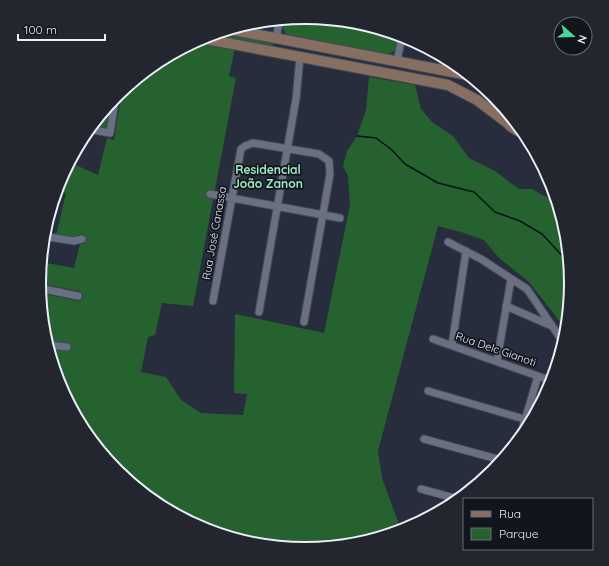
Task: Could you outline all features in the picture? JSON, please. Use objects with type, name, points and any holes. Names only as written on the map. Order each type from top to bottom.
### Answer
[{"type":"main road","points":[[241,32],[454,72]]},
{"type":"main road","points":[[275,52],[276,38]]},
{"type":"main road","points":[[214,41],[431,81],[463,91],[477,100],[512,128]]},
{"type":"main road","points":[[395,74],[397,62]]},
{"type":"main road","points":[[503,117],[506,122]]},
{"type":"street","points":[[276,38],[279,26]]},
{"type":"street","points":[[397,62],[401,43]]},
{"type":"street","points":[[259,312],[296,99],[300,57]]},
{"type":"street","points":[[95,130],[110,133],[114,108]]},
{"type":"street","name":"Rua José Canassa","points":[[213,301],[239,156],[245,146],[253,143],[287,149]]},
{"type":"street","points":[[287,149],[319,154],[329,160],[330,174],[304,322]]},
{"type":"street","points":[[210,194],[340,218]]},
{"type":"street","points":[[49,237],[74,241],[82,239]]},
{"type":"street","points":[[448,242],[481,258],[527,290],[559,335]]},
{"type":"street","points":[[452,346],[466,251]]},
{"type":"street","points":[[497,361],[511,279]]},
{"type":"street","points":[[46,289],[78,296]]},
{"type":"street","points":[[506,306],[553,327]]},
{"type":"street","name":"Rua Delc Gianoti","points":[[433,339],[545,378]]},
{"type":"street","points":[[53,346],[67,347]]},
{"type":"street","points":[[530,410],[538,376]]},
{"type":"street","points":[[428,391],[525,420]]},
{"type":"street","points":[[424,439],[495,458]]},
{"type":"street","points":[[421,489],[450,497]]},
{"type":"green space","points":[[304,24],[338,26],[372,33],[398,42],[396,49],[389,54],[290,37],[284,31],[283,25]]},
{"type":"green space","points":[[236,33],[272,41],[273,45],[271,47],[220,38]]},
{"type":"green space","points":[[207,43],[235,48],[229,76],[236,78],[193,306],[162,303],[155,335],[148,337],[141,372],[166,377],[181,400],[201,413],[243,415],[247,394],[234,393],[235,314],[324,333],[350,205],[348,176],[343,166],[347,151],[357,136],[366,110],[369,77],[415,85],[421,109],[432,122],[453,136],[469,158],[495,171],[519,189],[532,189],[549,198],[559,232],[563,266],[564,283],[560,323],[528,281],[499,258],[484,240],[438,226],[378,451],[382,478],[399,524],[355,537],[338,540],[304,542],[271,540],[254,537],[205,522],[175,507],[147,488],[121,466],[99,441],[72,398],[54,349],[67,351],[70,349],[67,343],[52,342],[50,334],[46,294],[77,301],[81,300],[83,295],[79,291],[46,284],[46,263],[74,268],[80,244],[84,244],[86,239],[82,234],[73,238],[56,235],[66,193],[62,193],[74,164],[98,175],[107,138],[114,140],[120,101],[147,78],[175,59]]},
{"type":"green space","points":[[111,111],[108,127],[104,129],[97,128]]},
{"type":"waterway","points":[[357,136],[376,138],[392,150],[405,164],[438,183],[474,192],[495,212],[520,221],[542,234],[562,255]]},
{"type":"district","name":"Residencial João Zanon","points":[[268,177]]}]
